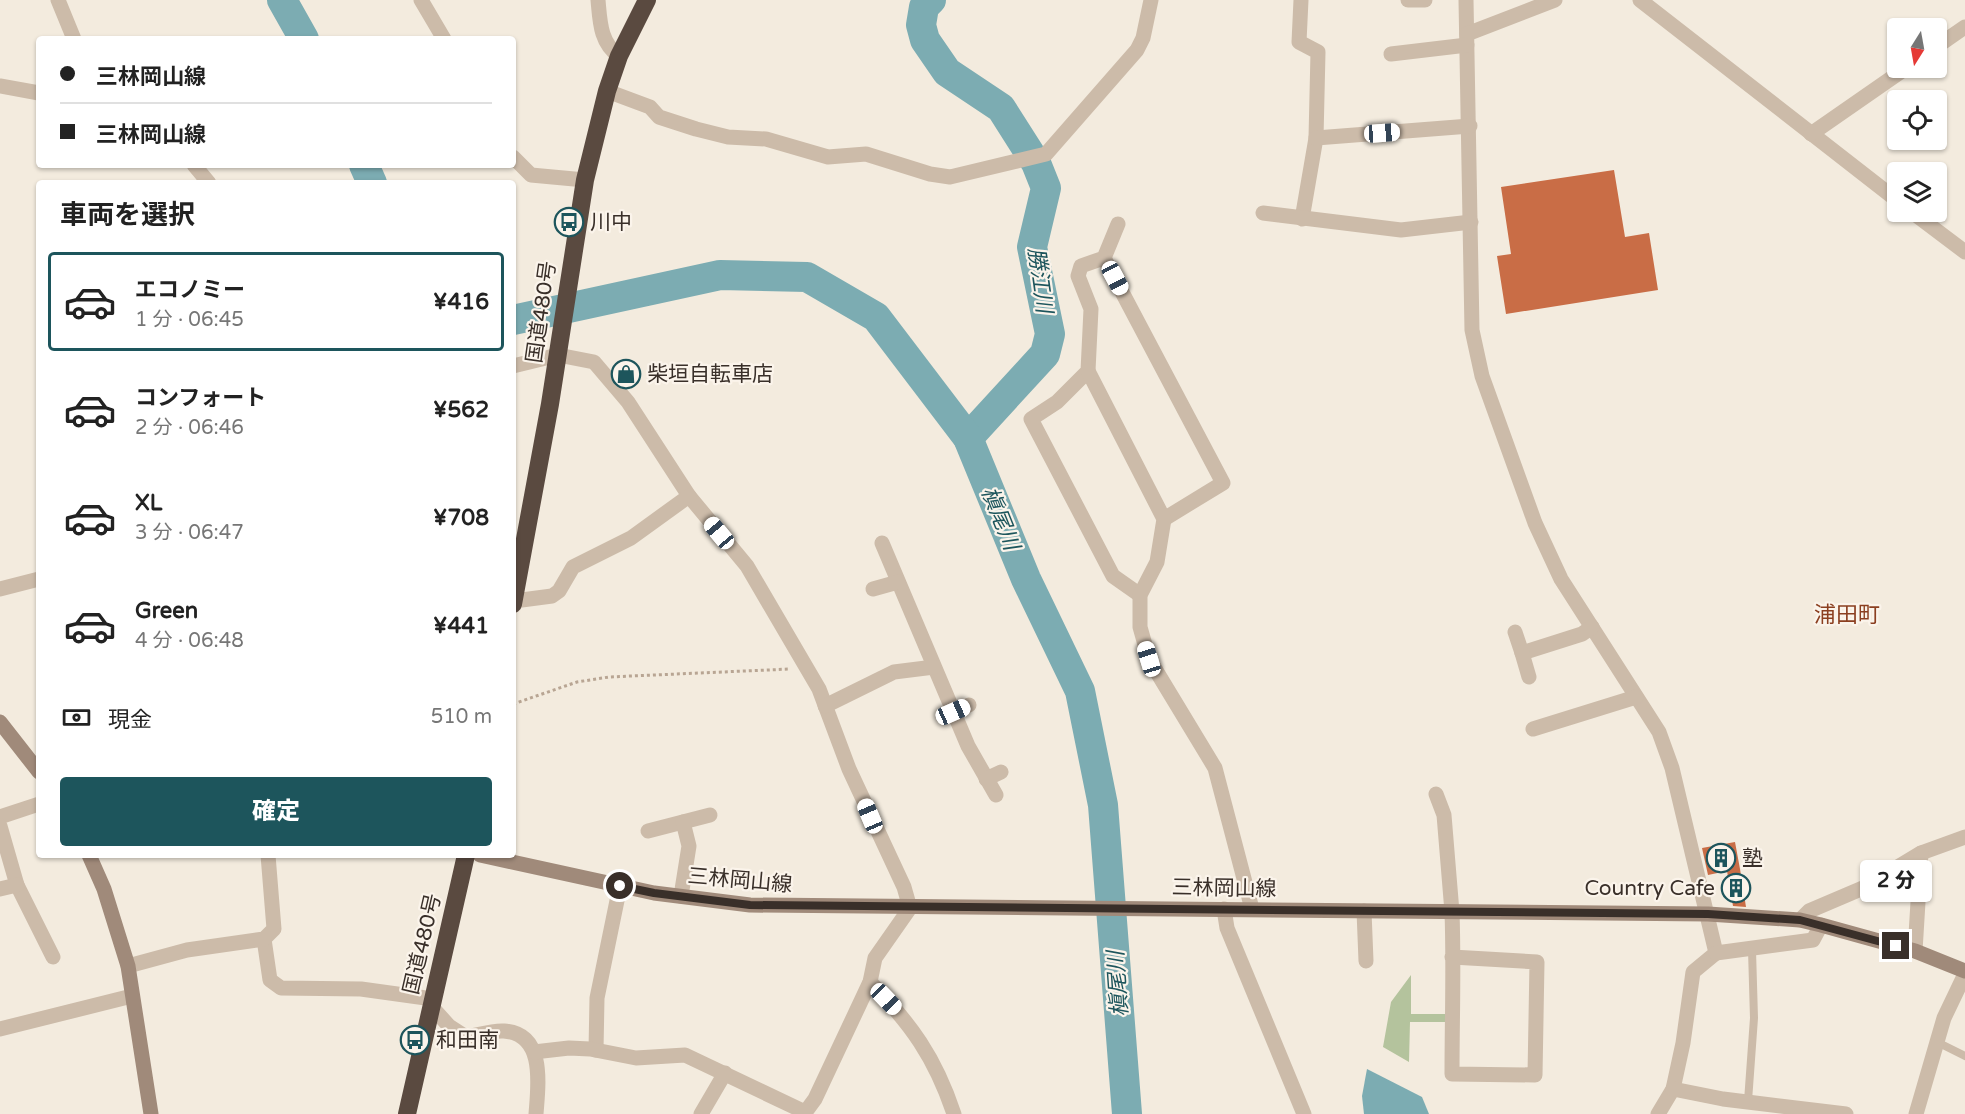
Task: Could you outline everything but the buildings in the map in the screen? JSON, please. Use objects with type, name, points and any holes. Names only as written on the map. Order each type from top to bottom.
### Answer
[{"type":"highway","name":"国道480号","points":[[516,586],[558,355],[585,180],[607,91],[620,56],[647,0]]},
{"type":"highway","name":"国道480号","points":[[407,1114],[465,858]]},
{"type":"main road","points":[[0,722],[36,764]]},
{"type":"main road","points":[[90,858],[104,889],[128,966],[151,1114]]},
{"type":"main road","name":"三林岡山線","points":[[494,858],[620,886],[750,905],[1708,914],[1800,920],[1915,951],[1965,972]]},
{"type":"street","points":[[58,0],[73,36]]},
{"type":"street","points":[[421,0],[442,36]]},
{"type":"street","points":[[598,0],[602,31],[609,49],[620,56]]},
{"type":"street","points":[[607,91],[650,107],[659,117],[696,129],[728,136],[766,139],[828,157],[866,154],[930,174],[950,177],[1046,154],[1137,50],[1143,38],[1151,0]]},
{"type":"street","points":[[1301,0],[1299,42],[1317,52],[1316,138],[1302,219]]},
{"type":"street","points":[[1408,0],[1425,0]]},
{"type":"street","points":[[1466,0],[1472,330],[1482,376],[1535,523],[1561,579],[1659,732],[1672,768],[1716,953]]},
{"type":"street","points":[[1391,54],[1467,39],[1555,0]]},
{"type":"street","points":[[1641,0],[1887,193]]},
{"type":"street","points":[[1947,39],[1965,27]]},
{"type":"street","points":[[1811,134],[1892,78]]},
{"type":"street","points":[[0,86],[36,92]]},
{"type":"street","points":[[1316,138],[1470,126]]},
{"type":"street","points":[[516,160],[531,175],[585,180]]},
{"type":"street","points":[[196,168],[206,180]]},
{"type":"street","points":[[1263,213],[1401,230],[1471,222]]},
{"type":"street","points":[[1925,222],[1965,252]]},
{"type":"street","points":[[1118,224],[1104,258],[1081,266],[1077,276],[1091,309],[1088,371],[1164,519],[1157,562],[1140,595],[1140,627],[1149,659],[1215,768],[1252,909]]},
{"type":"street","points":[[1104,258],[1223,483],[1164,519]]},
{"type":"street","points":[[516,365],[558,355],[594,362],[628,402],[688,496],[747,566],[807,668],[870,816],[904,887],[910,908],[875,958],[870,982],[836,1057],[804,1113],[685,1055],[636,1058],[596,1050],[569,1048],[534,1052]]},
{"type":"street","points":[[1088,371],[1056,402],[1030,419],[1113,576],[1140,595]]},
{"type":"street","points":[[516,602],[552,596],[559,591],[573,567],[631,538],[688,496]]},
{"type":"street","points":[[882,543],[953,712],[996,795]]},
{"type":"street","points":[[0,589],[36,580]]},
{"type":"street","points":[[873,589],[898,582]]},
{"type":"street","points":[[1522,653],[1582,634],[1592,627]]},
{"type":"street","points":[[1515,632],[1530,677]]},
{"type":"street","points":[[825,706],[894,672],[934,667]]},
{"type":"street","points":[[1533,729],[1636,697]]},
{"type":"street","points":[[953,712],[969,705]]},
{"type":"street","points":[[986,779],[1001,772]]},
{"type":"street","points":[[1436,794],[1442,810],[1452,912],[1452,957],[1452,1074],[1535,1075],[1537,962],[1452,957]]},
{"type":"street","points":[[1442,810],[1456,803]]},
{"type":"street","points":[[0,818],[36,805]]},
{"type":"street","points":[[648,831],[710,815]]},
{"type":"street","points":[[681,896],[689,846],[682,822]]},
{"type":"street","points":[[0,826],[17,885],[53,957]]},
{"type":"street","points":[[1800,920],[1809,911],[1863,888],[1921,853],[1965,837]]},
{"type":"street","points":[[1915,951],[1921,853]]},
{"type":"street","points":[[128,966],[187,950],[264,939],[274,929],[267,858]]},
{"type":"street","points":[[0,889],[17,885]]},
{"type":"street","points":[[596,1050],[597,998],[620,886]]},
{"type":"street","points":[[1224,909],[1231,939],[1304,1114]]},
{"type":"street","points":[[1364,911],[1366,961]]},
{"type":"street","points":[[1658,1114],[1673,1089],[1693,972],[1716,953],[1752,950],[1813,940],[1821,925]]},
{"type":"street","points":[[264,939],[270,980],[281,988],[360,989],[432,1003],[449,1026],[466,1037],[504,1031],[517,1035],[534,1052],[539,1069],[536,1114]]},
{"type":"street","points":[[1916,1114],[1937,1042],[1965,972]]},
{"type":"street","points":[[870,982],[905,1018],[925,1048],[954,1114]]},
{"type":"street","points":[[0,1029],[132,996]]},
{"type":"street","points":[[701,1114],[725,1073]]},
{"type":"street","points":[[1673,1089],[1748,1101],[1777,1109],[1846,1114]]},
{"type":"lane","points":[[1748,1101],[1754,1018],[1752,950]]},
{"type":"lane","points":[[1937,1042],[1965,1056]]},
{"type":"path","points":[[516,703],[578,682],[609,677],[807,668]]},
{"type":"green space","points":[[1411,975],[1411,1014],[1445,1014],[1445,1022],[1410,1022],[1409,1062],[1383,1047],[1391,1002]]},
{"type":"water","points":[[1367,1069],[1422,1097],[1429,1114],[1364,1114],[1362,1096]]},
{"type":"waterway","name":"槇尾川","points":[[282,0],[302,36]]},
{"type":"waterway","name":"勝江川","points":[[931,0],[924,7],[921,25],[925,40],[947,72],[1001,108],[1036,163],[1046,188],[1032,247],[1050,334],[1045,354],[968,438]]},
{"type":"waterway","name":"槇尾川","points":[[365,168],[371,180]]},
{"type":"waterway","name":"槇尾川","points":[[516,319],[720,275],[807,277],[876,317],[968,438],[1026,579],[1080,691],[1103,805],[1127,1114]]},
{"type":"place","name":"川中","points":[[569,222]]},
{"type":"place","name":"柴垣自転車店","points":[[626,374]]},
{"type":"place","name":"塾","points":[[1721,858]]},
{"type":"place","name":"Country Cafe","points":[[1736,888]]},
{"type":"place","name":"和田南","points":[[415,1040]]},
{"type":"district","name":"浦田町","points":[[1847,614]]},
{"type":"route","points":[[620,886],[654,893],[750,905],[1708,914],[1800,920],[1896,946]]}]
